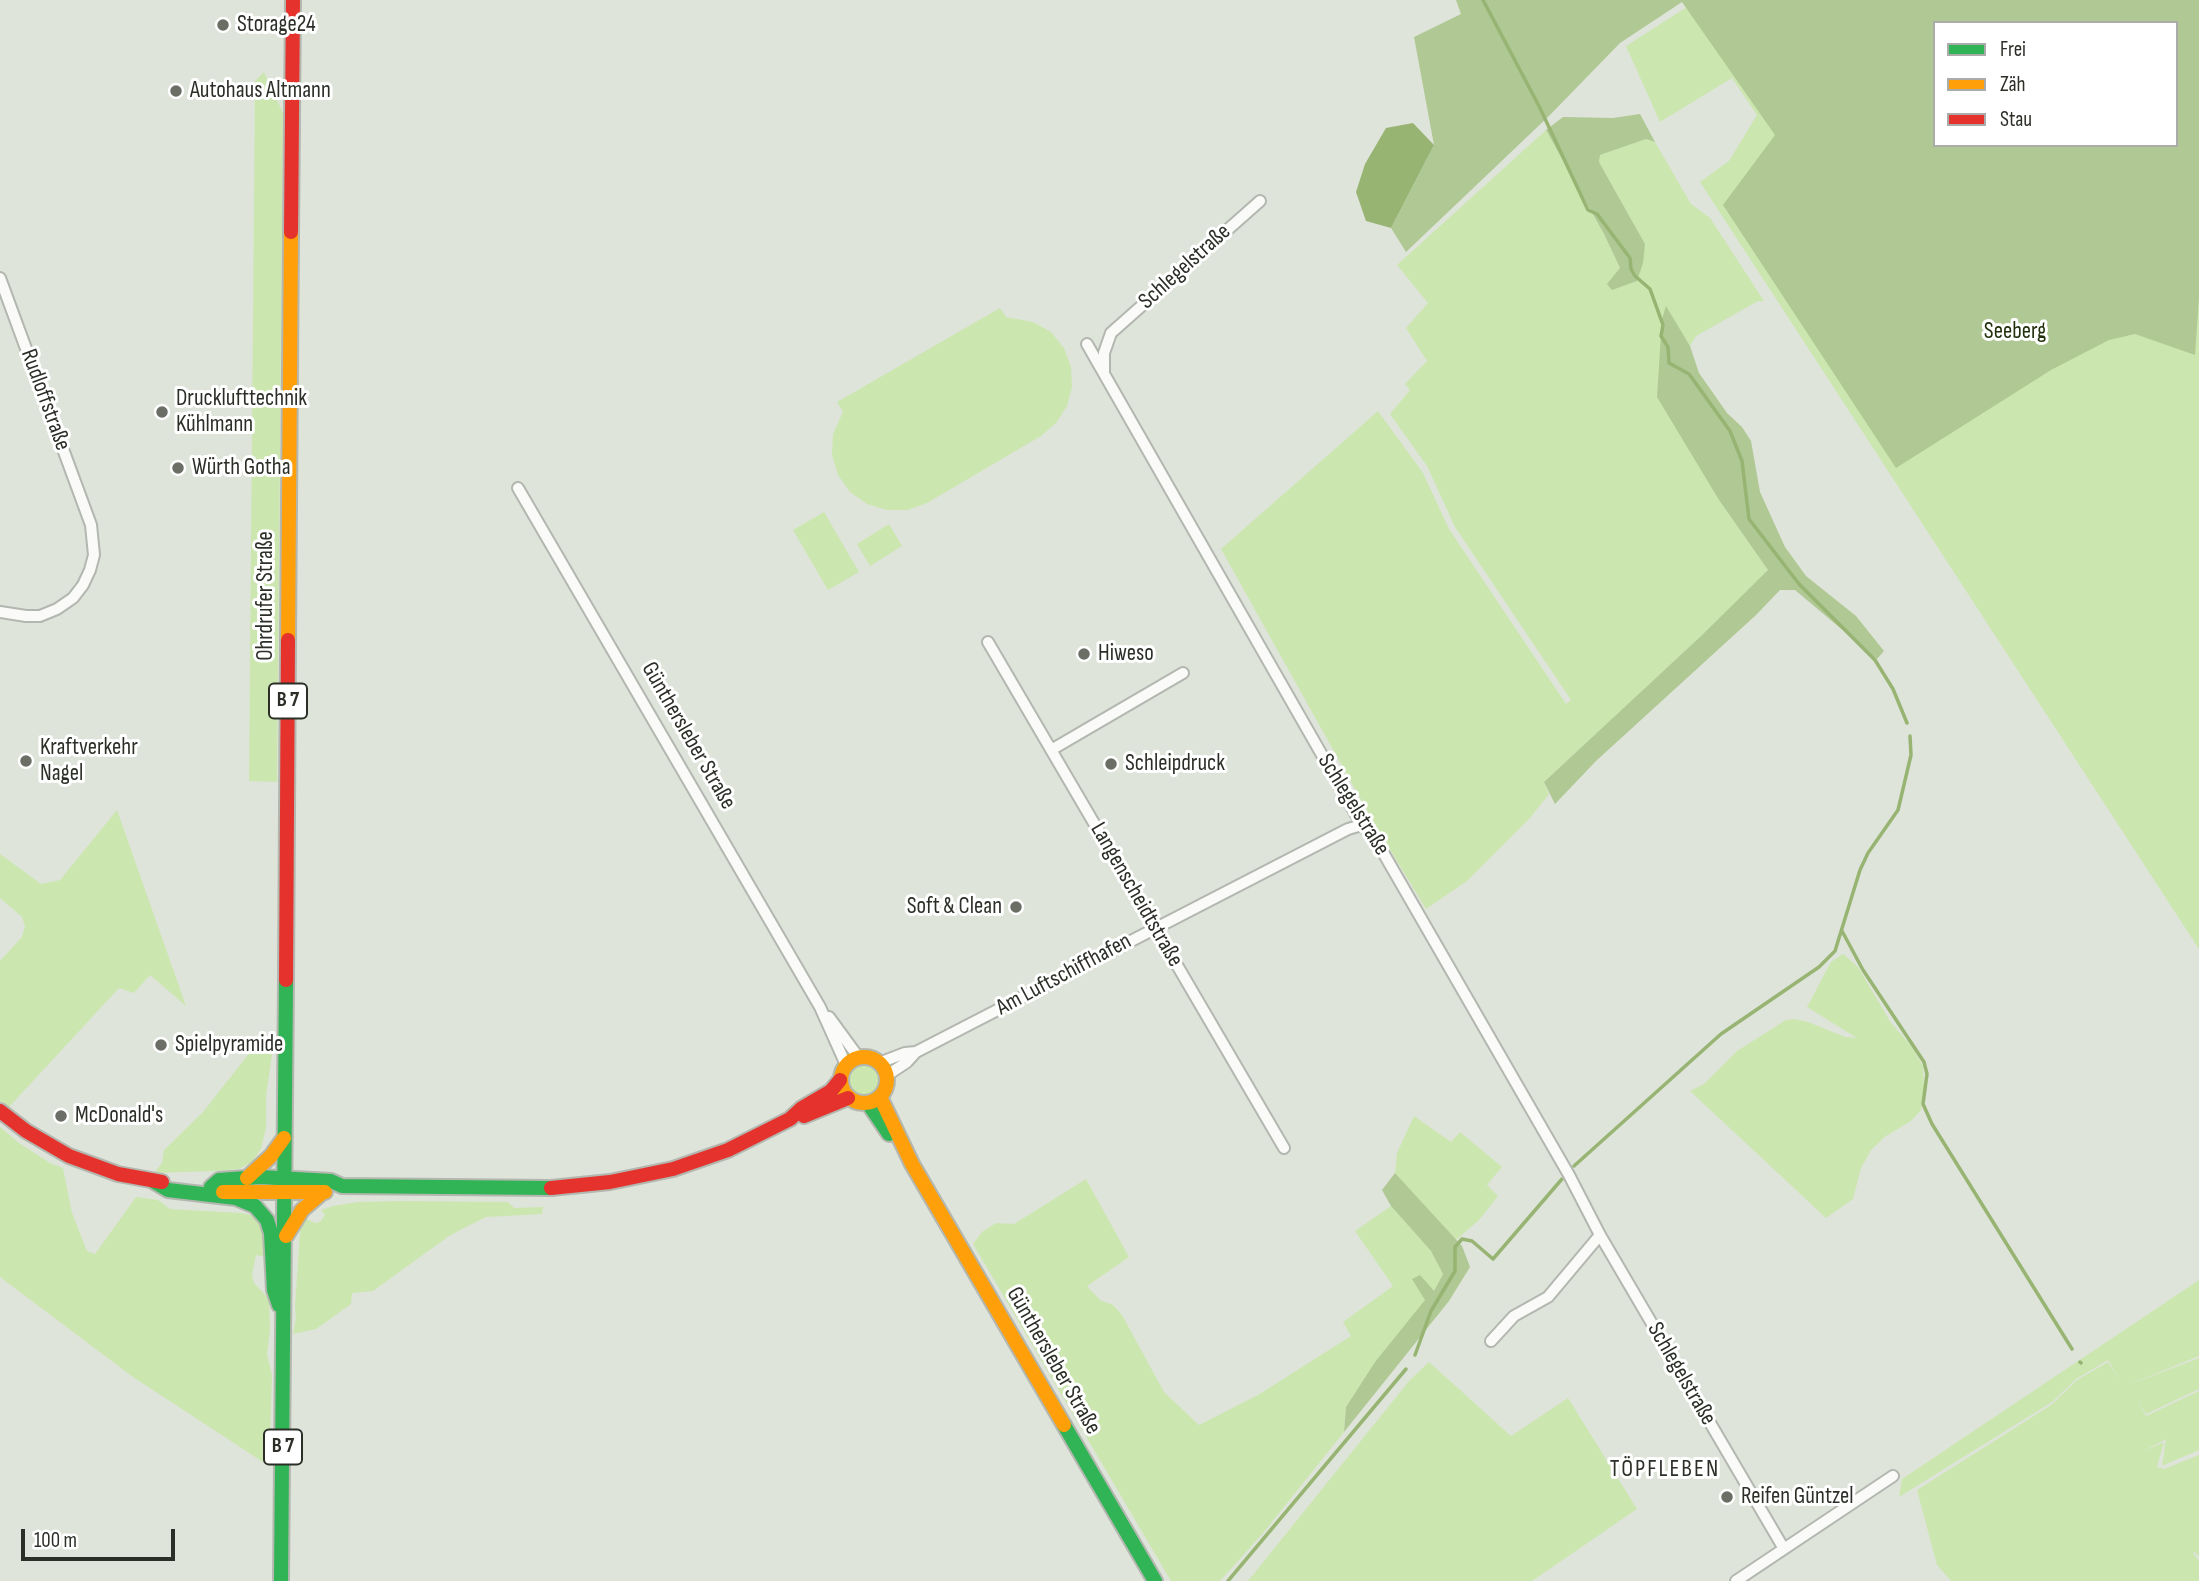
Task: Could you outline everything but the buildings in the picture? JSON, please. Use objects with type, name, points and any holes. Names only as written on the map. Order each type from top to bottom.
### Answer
[{"type":"main road","name":"Ohrdrufer Straße","points":[[285,1185],[293,0]]},
{"type":"main road","points":[[0,1111],[26,1131],[69,1156],[118,1174],[211,1187],[220,1192],[331,1181],[342,1186],[548,1188],[610,1182],[673,1169],[709,1157],[790,1119],[831,1091],[852,1061],[873,1059],[883,1070],[886,1087],[874,1100],[861,1104],[848,1098],[841,1087],[841,1080]]},
{"type":"main road","points":[[790,1119],[848,1098]]},
{"type":"main road","name":"Günthersleber Straße","points":[[874,1100],[1156,1581]]},
{"type":"main road","points":[[247,1178],[271,1156],[284,1138]]},
{"type":"main road","points":[[211,1187],[219,1180],[247,1178],[323,1192],[336,1191],[342,1186]]},
{"type":"main road","points":[[153,1181],[181,1192],[236,1198],[255,1206],[262,1213],[271,1233],[274,1290],[284,1313]]},
{"type":"main road","name":"B 7","points":[[281,1581],[285,1185]]},
{"type":"main road","points":[[286,1236],[302,1210],[323,1192]]},
{"type":"street","name":"Schlegelstraße","points":[[1105,375],[1104,353],[1111,333],[1260,201]]},
{"type":"street","name":"Rudloffstraße","points":[[0,278],[91,525],[93,538],[93,562],[88,578],[73,598],[51,613],[26,616],[0,612]]},
{"type":"street","name":"Schlegelstraße","points":[[1087,344],[1362,825],[1373,835],[1569,1175],[1600,1235],[1784,1549]]},
{"type":"street","name":"Günthersleber Straße","points":[[518,488],[852,1061]]},
{"type":"street","name":"Langenscheidtstraße","points":[[988,642],[1284,1148]]},
{"type":"street","points":[[1051,750],[1183,673]]},
{"type":"street","name":"Am Luftschiffhafen","points":[[883,1070],[907,1062],[916,1052],[1348,829],[1362,825]]},
{"type":"street","points":[[1492,1341],[1514,1315],[1548,1297],[1600,1235]]},
{"type":"street","points":[[1736,1581],[1893,1476]]},
{"type":"green space","points":[[1456,0],[2199,0],[2199,297],[2195,355],[2135,334],[2109,340],[2051,370],[1896,468],[1723,205],[1775,135],[1682,2],[1620,43],[1550,115],[1406,252],[1391,228],[1434,145],[1414,37],[1461,14]]},
{"type":"green space","name":"Seeberg","points":[[1698,0],[2138,0],[1933,21],[1933,147],[2178,147],[2178,138],[2199,65],[2199,949],[1700,182],[1729,161],[1757,115],[1732,78],[1660,122],[1626,46]]},
{"type":"green space","points":[[264,72],[283,113],[277,782],[249,781],[255,81]]},
{"type":"green space","points":[[1640,114],[1655,142],[1646,139],[1600,155],[1599,162],[1645,244],[1637,281],[1612,290],[1607,284],[1620,268],[1546,130],[1563,117],[1613,118]]},
{"type":"green space","points":[[1546,130],[1620,268],[1645,244],[1599,162],[1600,155],[1646,139],[1655,142],[1691,204],[1710,218],[1764,301],[1758,301],[1696,336],[1690,346],[1666,307],[1719,500],[1768,570],[1544,782],[1549,794],[1530,818],[1467,881],[1426,909],[1374,823],[1221,549],[1378,411],[1423,473],[1449,529],[1566,704],[1571,700],[1455,527],[1427,466],[1390,414],[1410,390],[1405,384],[1427,361],[1406,328],[1428,303],[1397,265]]},
{"type":"green space","points":[[1666,306],[1690,346],[1699,373],[1751,441],[1760,492],[1785,547],[1806,576],[1856,616],[1884,651],[1877,659],[1795,590],[1780,590],[1596,761],[1555,804],[1544,782],[1768,570],[1719,500],[1657,397],[1662,319]]},
{"type":"green space","points":[[1000,308],[1006,317],[1033,322],[1051,332],[1064,348],[1071,367],[1072,387],[1067,406],[1056,423],[1041,436],[927,503],[908,510],[887,510],[867,504],[850,492],[838,475],[832,455],[833,434],[843,412],[837,402]]},
{"type":"green space","points":[[824,512],[859,572],[828,590],[793,530]]},
{"type":"green space","points":[[889,524],[902,546],[870,566],[857,544]]},
{"type":"green space","points":[[117,810],[186,1006],[150,975],[134,993],[119,988],[8,1108],[0,1101],[0,961],[22,937],[25,926],[22,917],[0,898],[0,854],[41,884],[60,880]]},
{"type":"green space","points":[[1843,954],[1858,967],[1891,1023],[1912,1047],[1923,1066],[1924,1086],[1921,1110],[1911,1121],[1886,1136],[1871,1150],[1861,1168],[1853,1199],[1826,1218],[1690,1091],[1704,1084],[1737,1051],[1786,1020],[1808,1022],[1845,1037],[1857,1038],[1807,1007],[1831,962]]},
{"type":"green space","points":[[275,1034],[266,1096],[266,1128],[261,1149],[252,1162],[239,1169],[154,1173],[162,1163],[164,1150],[203,1112],[258,1042]]},
{"type":"green space","points":[[864,1064],[876,1069],[881,1081],[876,1093],[864,1098],[852,1093],[847,1081],[852,1069]]},
{"type":"green space","points":[[1414,1116],[1451,1142],[1460,1132],[1502,1167],[1487,1185],[1498,1196],[1479,1220],[1456,1240],[1395,1173],[1397,1153]]},
{"type":"green space","points":[[0,1127],[19,1143],[63,1168],[72,1213],[87,1251],[95,1254],[136,1197],[158,1200],[170,1209],[241,1213],[263,1221],[265,1257],[256,1255],[252,1275],[254,1283],[269,1299],[267,1355],[272,1375],[269,1466],[133,1377],[0,1277]]},
{"type":"green space","points":[[1395,1173],[1462,1246],[1470,1267],[1449,1301],[1344,1432],[1346,1407],[1375,1362],[1425,1300],[1412,1279],[1420,1275],[1434,1291],[1443,1274],[1431,1251],[1391,1206],[1382,1190]]},
{"type":"green space","points":[[1086,1179],[1129,1257],[1087,1286],[1100,1300],[1113,1305],[1122,1315],[1164,1392],[1199,1425],[1258,1395],[1351,1336],[1343,1322],[1393,1286],[1355,1231],[1391,1206],[1431,1251],[1443,1274],[1434,1291],[1375,1362],[1346,1407],[1344,1432],[1264,1532],[1220,1581],[1171,1581],[973,1244],[982,1232],[996,1223],[1014,1224]]},
{"type":"green space","points":[[358,1202],[508,1202],[514,1208],[543,1207],[542,1214],[486,1217],[466,1227],[449,1236],[373,1291],[352,1293],[351,1304],[316,1329],[293,1334],[300,1232],[304,1218],[315,1223],[320,1222],[325,1215],[321,1210],[333,1206]]},
{"type":"green space","points":[[2199,1280],[2199,1356],[2123,1387],[2199,1358],[2199,1389],[2146,1414],[2137,1400],[2146,1416],[2199,1391],[2199,1450],[2162,1466],[2166,1439],[2142,1452],[2164,1442],[2157,1467],[2164,1469],[2199,1455],[2199,1557],[2193,1553],[2199,1561],[2199,1581],[1951,1581],[1937,1565],[1917,1490],[2051,1405],[2077,1380],[2108,1362],[2121,1381],[2108,1360],[2076,1379],[2052,1402],[1899,1497],[1902,1479]]},
{"type":"green space","points":[[1429,1362],[1511,1436],[1568,1398],[1637,1509],[1532,1581],[1248,1581],[1409,1381]]},
{"type":"shaded area","points":[[1413,123],[1434,145],[1391,228],[1366,221],[1356,192],[1365,164],[1386,128]]},
{"type":"waterway","points":[[1483,0],[1539,106],[1588,210],[1597,214],[1630,258],[1635,276],[1650,289],[1663,325],[1661,336],[1668,347],[1669,363],[1689,374],[1730,431],[1742,461],[1749,519],[1799,584],[1875,660],[1893,689],[1907,723]]},
{"type":"waterway","points":[[1574,1166],[1721,1034],[1819,967],[1835,951],[1860,870],[1868,853],[1898,810],[1911,755],[1910,736]]},
{"type":"waterway","points":[[1842,931],[1863,970],[1924,1062],[1927,1074],[1923,1104],[1932,1124],[2072,1349]]},
{"type":"waterway","points":[[1415,1355],[1431,1311],[1455,1271],[1455,1247],[1462,1239],[1472,1241],[1493,1259],[1562,1179]]},
{"type":"waterway","points":[[1228,1581],[1406,1369]]},
{"type":"traffic: fast","points":[[281,1581],[286,980]]},
{"type":"traffic: fast","points":[[868,1103],[889,1134]]},
{"type":"traffic: fast","points":[[211,1187],[219,1180],[260,1177],[331,1181],[342,1186],[551,1188]]},
{"type":"traffic: fast","points":[[153,1181],[168,1190],[236,1198],[255,1206],[267,1220],[271,1233],[274,1290],[279,1305]]},
{"type":"traffic: fast","points":[[1064,1425],[1155,1581]]},
{"type":"traffic: slow","points":[[288,640],[291,232]]},
{"type":"traffic: slow","points":[[864,1057],[880,1064],[887,1080],[880,1096],[864,1103],[848,1096],[841,1080],[848,1064],[864,1057]]},
{"type":"traffic: slow","points":[[880,1097],[912,1164],[1064,1425]]},
{"type":"traffic: slow","points":[[247,1178],[271,1156],[284,1138]]},
{"type":"traffic: slow","points":[[223,1192],[325,1192]]},
{"type":"traffic: slow","points":[[286,1236],[302,1210],[323,1192]]},
{"type":"traffic: jam","points":[[291,232],[293,0]]},
{"type":"traffic: jam","points":[[286,980],[288,640]]},
{"type":"traffic: jam","points":[[551,1188],[610,1182],[673,1169],[728,1150],[790,1119],[802,1108],[831,1091],[840,1080]]},
{"type":"traffic: jam","points":[[804,1116],[848,1098]]},
{"type":"traffic: jam","points":[[0,1111],[26,1131],[69,1156],[118,1174],[162,1182]]},
{"type":"place","name":"Storage24","points":[[223,25]]},
{"type":"place","name":"Autohaus Altmann","points":[[176,91]]},
{"type":"place","name":"Drucklufttechnik Kühlmann","points":[[162,412]]},
{"type":"place","name":"Würth Gotha","points":[[178,468]]},
{"type":"place","name":"Hiweso","points":[[1084,654]]},
{"type":"place","name":"Kraftverkehr Nagel","points":[[26,761]]},
{"type":"place","name":"Schleipdruck","points":[[1111,764]]},
{"type":"place","name":"Soft & Clean","points":[[1016,907]]},
{"type":"place","name":"Spielpyramide","points":[[161,1045]]},
{"type":"place","name":"McDonald's","points":[[61,1116]]},
{"type":"place","name":"Reifen Güntzel","points":[[1727,1497]]},
{"type":"district","name":"TÖPFLEBEN","points":[[1665,1470]]}]
